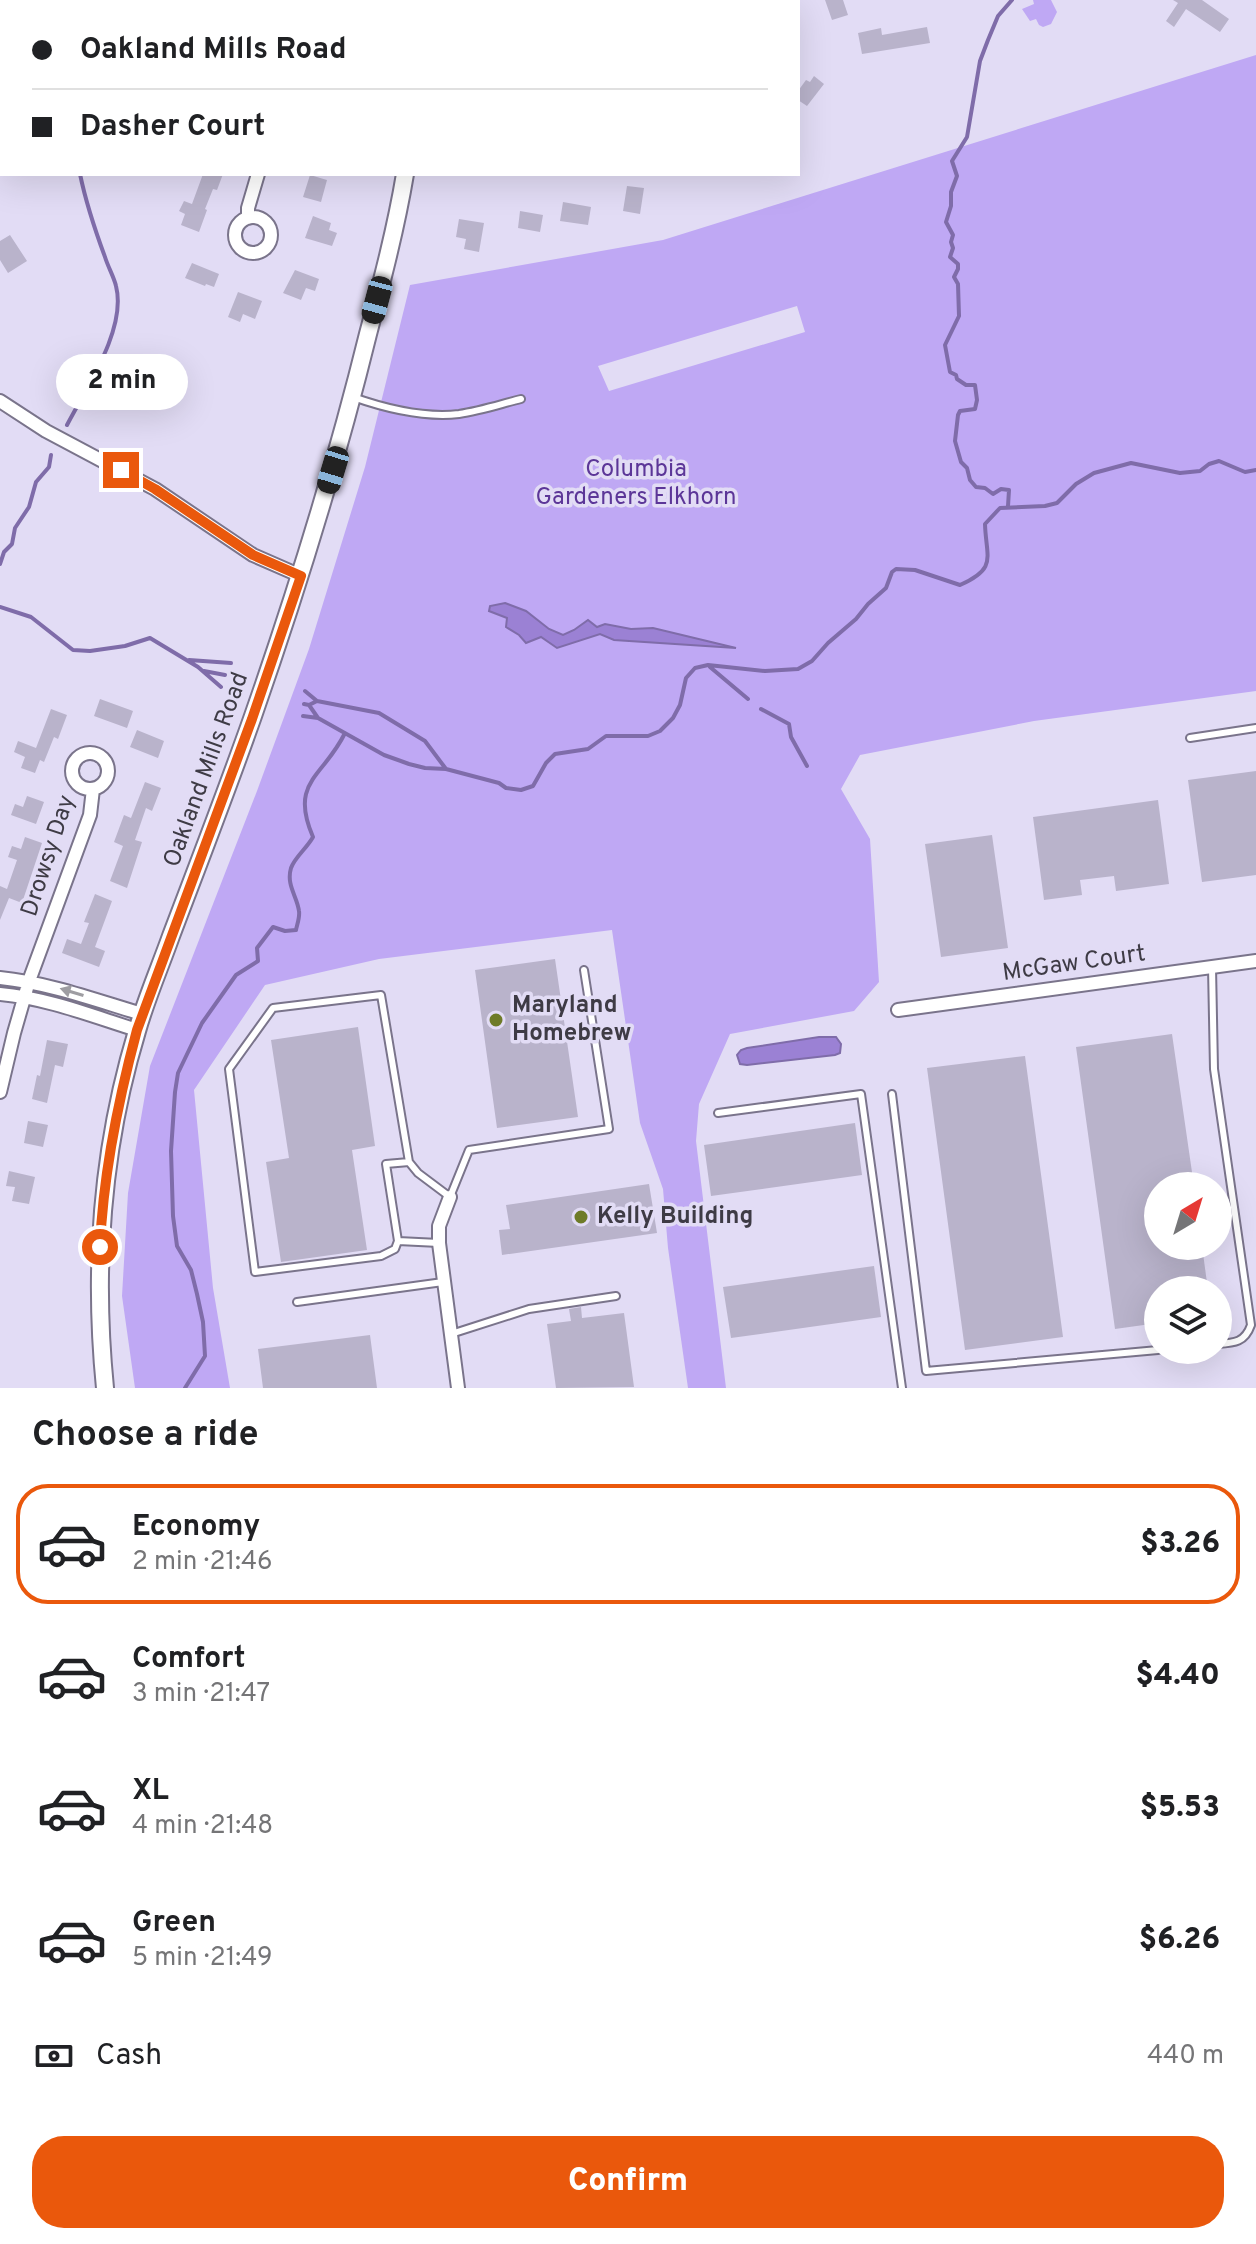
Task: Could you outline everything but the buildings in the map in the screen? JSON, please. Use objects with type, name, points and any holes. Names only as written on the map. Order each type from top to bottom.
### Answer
[{"type":"street","points":[[248,218],[257,176]]},
{"type":"street","name":"Oakland Mills Road","points":[[105,1388],[99,1307],[101,1218],[126,1070],[140,1022],[252,719],[301,576],[353,397],[393,239],[405,176]]},
{"type":"street","points":[[0,401],[46,431],[155,489],[253,555],[301,576]]},
{"type":"street","name":"Drowsy Day","points":[[0,1092],[29,981],[90,815],[93,789]]},
{"type":"street","name":"McGaw Court","points":[[898,1010],[1256,961]]},
{"type":"street","points":[[0,978],[29,981],[140,1022]]},
{"type":"street","points":[[0,994],[25,996],[140,1022]]},
{"type":"street","points":[[450,1197],[439,1226],[439,1243],[458,1388]]},
{"type":"lane","points":[[353,397],[398,410],[436,416],[462,414],[521,399]]},
{"type":"lane","points":[[1190,738],[1256,728]]},
{"type":"lane","points":[[1212,967],[1214,1069],[1251,1325],[1242,1339],[1232,1343]]},
{"type":"lane","points":[[409,1162],[386,1164],[398,1241],[395,1249],[381,1256],[255,1272],[229,1069],[273,1008],[381,995],[409,1162],[418,1173],[450,1197],[469,1150],[609,1129],[584,970]]},
{"type":"lane","points":[[718,1113],[861,1094],[902,1388]]},
{"type":"lane","points":[[892,1094],[926,1371],[1144,1351]]},
{"type":"lane","points":[[398,1241],[439,1243]]},
{"type":"lane","points":[[297,1302],[443,1282]]},
{"type":"lane","points":[[451,1334],[529,1309],[616,1296]]},
{"type":"green space","points":[[1033,0],[1051,0],[1057,12],[1051,24],[1043,27],[1036,19],[1030,21],[1022,9],[1034,4]]},
{"type":"green space","name":"Columbia Gardeners Elkhorn","points":[[1256,55],[1256,691],[1034,721],[860,755],[841,789],[870,839],[879,982],[854,1011],[730,1034],[699,1104],[696,1141],[726,1388],[688,1388],[663,1189],[640,1123],[612,930],[379,959],[265,985],[194,1090],[213,1288],[230,1388],[135,1388],[122,1296],[128,1193],[150,1066],[309,649],[365,467],[410,285],[663,240]],"holes":[[[797,306],[805,332],[609,391],[598,366]]]},
{"type":"shaded area","points":[[505,603],[526,611],[549,629],[563,635],[588,620],[597,627],[605,624],[631,629],[653,628],[736,648],[614,640],[600,634],[557,648],[541,637],[526,643],[506,627],[507,618],[489,611],[490,606]]},
{"type":"shaded area","points":[[836,1037],[841,1044],[840,1053],[747,1065],[740,1064],[737,1055],[747,1048]]},
{"type":"waterway","points":[[1008,506],[1009,490],[1001,489],[993,494],[985,488],[976,487],[961,462],[955,441],[958,415],[960,411],[975,409],[975,385],[966,385],[950,372],[945,345],[959,316],[958,284],[954,277],[958,264],[950,257],[953,235],[946,222],[957,176],[952,161],[967,137],[980,61],[998,16],[1012,0]]},
{"type":"waterway","points":[[67,425],[103,358],[116,321],[118,303],[115,283],[94,227],[80,176]]},
{"type":"waterway","points":[[0,564],[4,552],[12,544],[15,528],[29,507],[36,482],[49,467],[51,455]]},
{"type":"waterway","points":[[303,716],[318,718],[384,755],[409,764],[446,769],[521,790],[533,786],[555,754],[588,749],[606,736],[648,736],[660,731],[673,718],[680,705],[686,678],[695,668],[708,665],[765,671],[798,669],[812,661],[886,588],[896,569],[915,570],[960,585],[972,579],[987,561],[985,524],[1000,508],[1057,503],[1076,484],[1094,473],[1131,463],[1180,473],[1200,471],[1219,461],[1245,472],[1256,470]]},
{"type":"waterway","points":[[0,607],[31,617],[73,650],[125,646],[150,638],[198,667],[221,687]]},
{"type":"waterway","points":[[189,660],[231,663]]},
{"type":"waterway","points":[[710,667],[748,699]]},
{"type":"waterway","points":[[204,671],[225,675]]},
{"type":"waterway","points":[[305,691],[317,701],[309,705]]},
{"type":"waterway","points":[[317,701],[379,713],[425,741],[446,769]]},
{"type":"waterway","points":[[304,704],[309,705],[318,718]]},
{"type":"waterway","points":[[761,709],[789,724],[791,737],[807,766]]},
{"type":"waterway","points":[[185,1388],[205,1356],[197,1294],[191,1270],[177,1246],[173,1216],[171,1151],[178,1073],[202,1023],[236,975],[258,961],[257,948],[273,927],[285,931],[296,930],[299,911],[290,874],[295,860],[313,837],[305,803],[307,791],[345,733]]},
{"type":"place","name":"Maryland Homebrew","points":[[496,1020]]},
{"type":"place","name":"Kelly Building","points":[[581,1217]]},
{"type":"route","points":[[100,1247],[108,1167],[126,1070],[137,1030],[252,719],[301,576],[253,555],[155,489],[121,470]]}]
